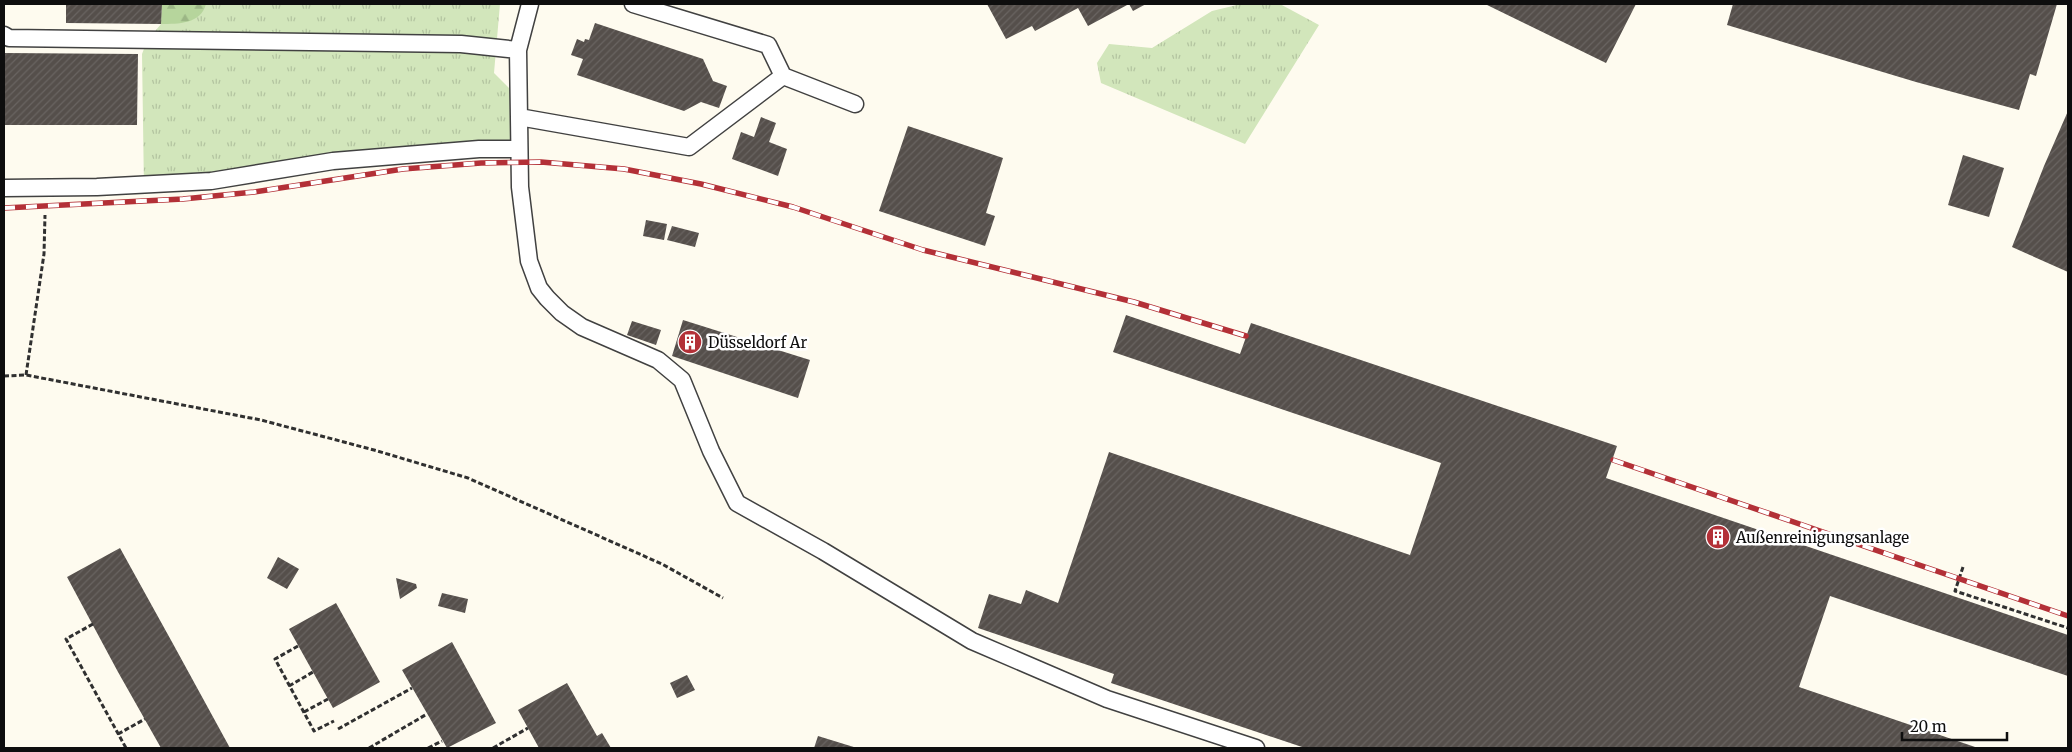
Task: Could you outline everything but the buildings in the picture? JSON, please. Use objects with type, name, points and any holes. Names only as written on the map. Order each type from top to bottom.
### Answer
[{"type":"lane","points":[[530,4],[518,50],[520,187],[529,261],[541,291],[562,313],[582,327],[658,360],[682,380],[711,451],[737,503],[823,551],[972,641],[1108,699],[1256,748]]},
{"type":"lane","points":[[633,4],[768,45],[782,76],[854,104]]},
{"type":"lane","points":[[4,35],[9,38],[461,44],[518,50]]},
{"type":"lane","points":[[519,118],[689,147],[782,76]]},
{"type":"lane","points":[[4,188],[97,187],[211,181],[333,161],[479,149],[519,149]]},
{"type":"path","points":[[26,375],[44,254],[46,187]]},
{"type":"path","points":[[4,376],[26,375],[261,420],[374,450],[468,478],[662,564],[723,598]]},
{"type":"path","points":[[1963,567],[1955,591],[2068,628]]},
{"type":"path","points":[[93,624],[66,639],[126,748]]},
{"type":"path","points":[[298,646],[275,659],[314,731],[334,721]]},
{"type":"path","points":[[289,686],[313,672]]},
{"type":"path","points":[[338,729],[412,688]]},
{"type":"path","points":[[304,712],[328,699]]},
{"type":"path","points":[[369,748],[427,714]]},
{"type":"path","points":[[118,734],[144,719]]},
{"type":"path","points":[[493,748],[528,728]]},
{"type":"path","points":[[428,748],[442,741]]},
{"type":"green space","points":[[162,4],[500,4],[494,73],[514,93],[513,149],[144,190],[142,54],[147,41],[161,24]]},
{"type":"green space","points":[[162,4],[206,4],[199,16],[188,22],[161,24]]},
{"type":"green space","points":[[1241,4],[1280,4],[1319,25],[1245,144],[1101,83],[1097,63],[1109,44],[1152,48],[1212,11]]},
{"type":"railway","points":[[4,208],[183,199],[254,192],[403,169],[481,163],[541,162],[624,169],[701,184],[793,207],[923,250],[1134,302],[1246,336]]},
{"type":"railway","points":[[1613,460],[2068,616]]},
{"type":"place","name":"Düsseldorf Ar","points":[[690,342]]},
{"type":"place","name":"Außenreinigungsanlage","points":[[1718,537]]}]
